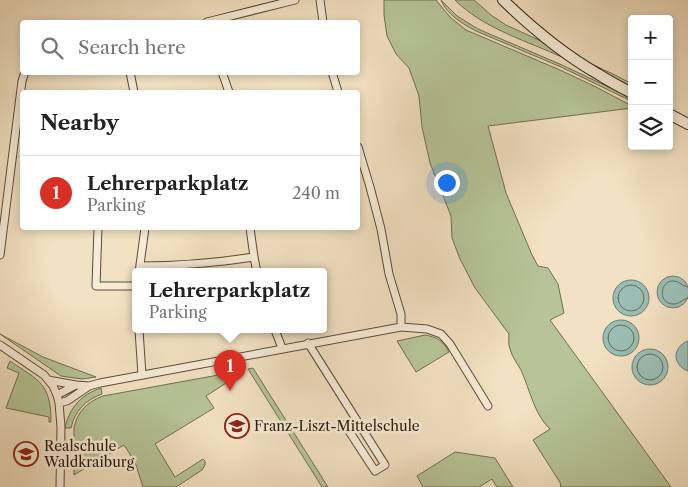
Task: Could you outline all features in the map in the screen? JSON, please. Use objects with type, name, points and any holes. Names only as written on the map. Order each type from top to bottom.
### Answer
[{"type":"main road","points":[[503,0],[551,42],[597,74],[628,91]]},
{"type":"main road","points":[[673,116],[688,124]]},
{"type":"street","points":[[215,20],[295,0]]},
{"type":"street","points":[[320,0],[323,20]]},
{"type":"street","points":[[21,90],[24,75]]},
{"type":"street","points":[[131,75],[134,90]]},
{"type":"street","points":[[223,75],[228,90]]},
{"type":"street","points":[[333,75],[337,90]]},
{"type":"street","points":[[0,255],[20,97]]},
{"type":"street","points":[[360,154],[381,229],[389,274],[401,314],[401,327]]},
{"type":"street","points":[[98,230],[96,286],[132,286]]},
{"type":"street","points":[[139,268],[145,230]]},
{"type":"street","points":[[250,230],[256,268]]},
{"type":"street","points":[[152,268],[254,257]]},
{"type":"street","points":[[48,380],[89,386],[308,343],[401,327],[427,329],[441,334],[450,344],[488,406]]},
{"type":"street","points":[[139,333],[142,375]]},
{"type":"street","points":[[276,333],[282,348]]},
{"type":"street","points":[[308,343],[356,418],[385,464],[375,471],[345,426],[356,418]]},
{"type":"street","points":[[0,345],[39,371],[48,380],[57,395],[61,427],[60,487]]},
{"type":"street","points":[[57,395],[76,385]]},
{"type":"street","points":[[59,403],[66,401],[89,386]]},
{"type":"green space","points":[[384,0],[436,0],[450,17],[466,30],[560,70],[628,104],[628,108],[488,126],[506,193],[532,255],[538,266],[548,268],[558,284],[564,313],[550,320],[671,487],[560,487],[561,484],[533,440],[550,429],[536,409],[521,370],[512,355],[509,345],[509,334],[475,288],[460,259],[452,238],[451,216],[430,163],[422,127],[419,96],[409,68],[396,54],[387,36]]},
{"type":"green space","points":[[441,0],[457,16],[478,29],[562,65],[623,94],[628,100],[561,67],[476,31],[451,15]]},
{"type":"green space","points":[[455,0],[474,0],[506,25],[613,74],[628,82],[628,87],[502,32],[477,18]]},
{"type":"green space","points":[[0,334],[43,357],[96,377],[82,379],[61,376]]},
{"type":"green space","points":[[425,335],[439,340],[449,352],[416,372],[397,341]]},
{"type":"green space","points":[[10,361],[29,373],[46,391],[49,399],[51,422],[49,422],[49,417],[6,408],[19,373],[7,368]]},
{"type":"green space","points":[[253,368],[328,487],[322,487],[248,369]]},
{"type":"green space","points":[[235,372],[237,376],[206,396],[214,408],[155,444],[175,477],[203,459],[205,461],[202,470],[176,487],[143,487],[135,462],[124,445],[74,475],[74,427],[78,416],[92,401],[103,396]]},
{"type":"green space","points":[[101,388],[102,394],[82,406],[75,416],[71,428],[65,428],[70,414],[77,403],[88,394]]},
{"type":"green space","points":[[455,452],[495,458],[513,487],[497,487],[492,479],[479,487],[423,487],[417,476]]},
{"type":"water","points":[[673,276],[685,280],[689,292],[685,304],[673,308],[661,304],[657,292],[661,280]]},
{"type":"water","points":[[631,280],[638,281],[644,285],[648,291],[648,305],[644,311],[638,315],[631,316],[624,315],[618,311],[614,305],[613,298],[614,291],[618,285],[624,281]]},
{"type":"water","points":[[621,320],[628,321],[634,325],[638,331],[638,345],[634,351],[628,355],[621,356],[614,355],[608,351],[604,345],[603,338],[604,331],[608,325],[614,321]]},
{"type":"water","points":[[688,341],[688,371],[679,365],[676,356],[679,347]]},
{"type":"water","points":[[650,349],[663,354],[668,367],[663,380],[650,385],[637,380],[632,367],[637,354]]},
{"type":"place","name":"Lehrerparkplatz","points":[[230,391]]},
{"type":"place","name":"Franz-Liszt-Mittelschule","points":[[237,426]]},
{"type":"place","name":"Realschule Waldkraiburg","points":[[26,454]]}]
